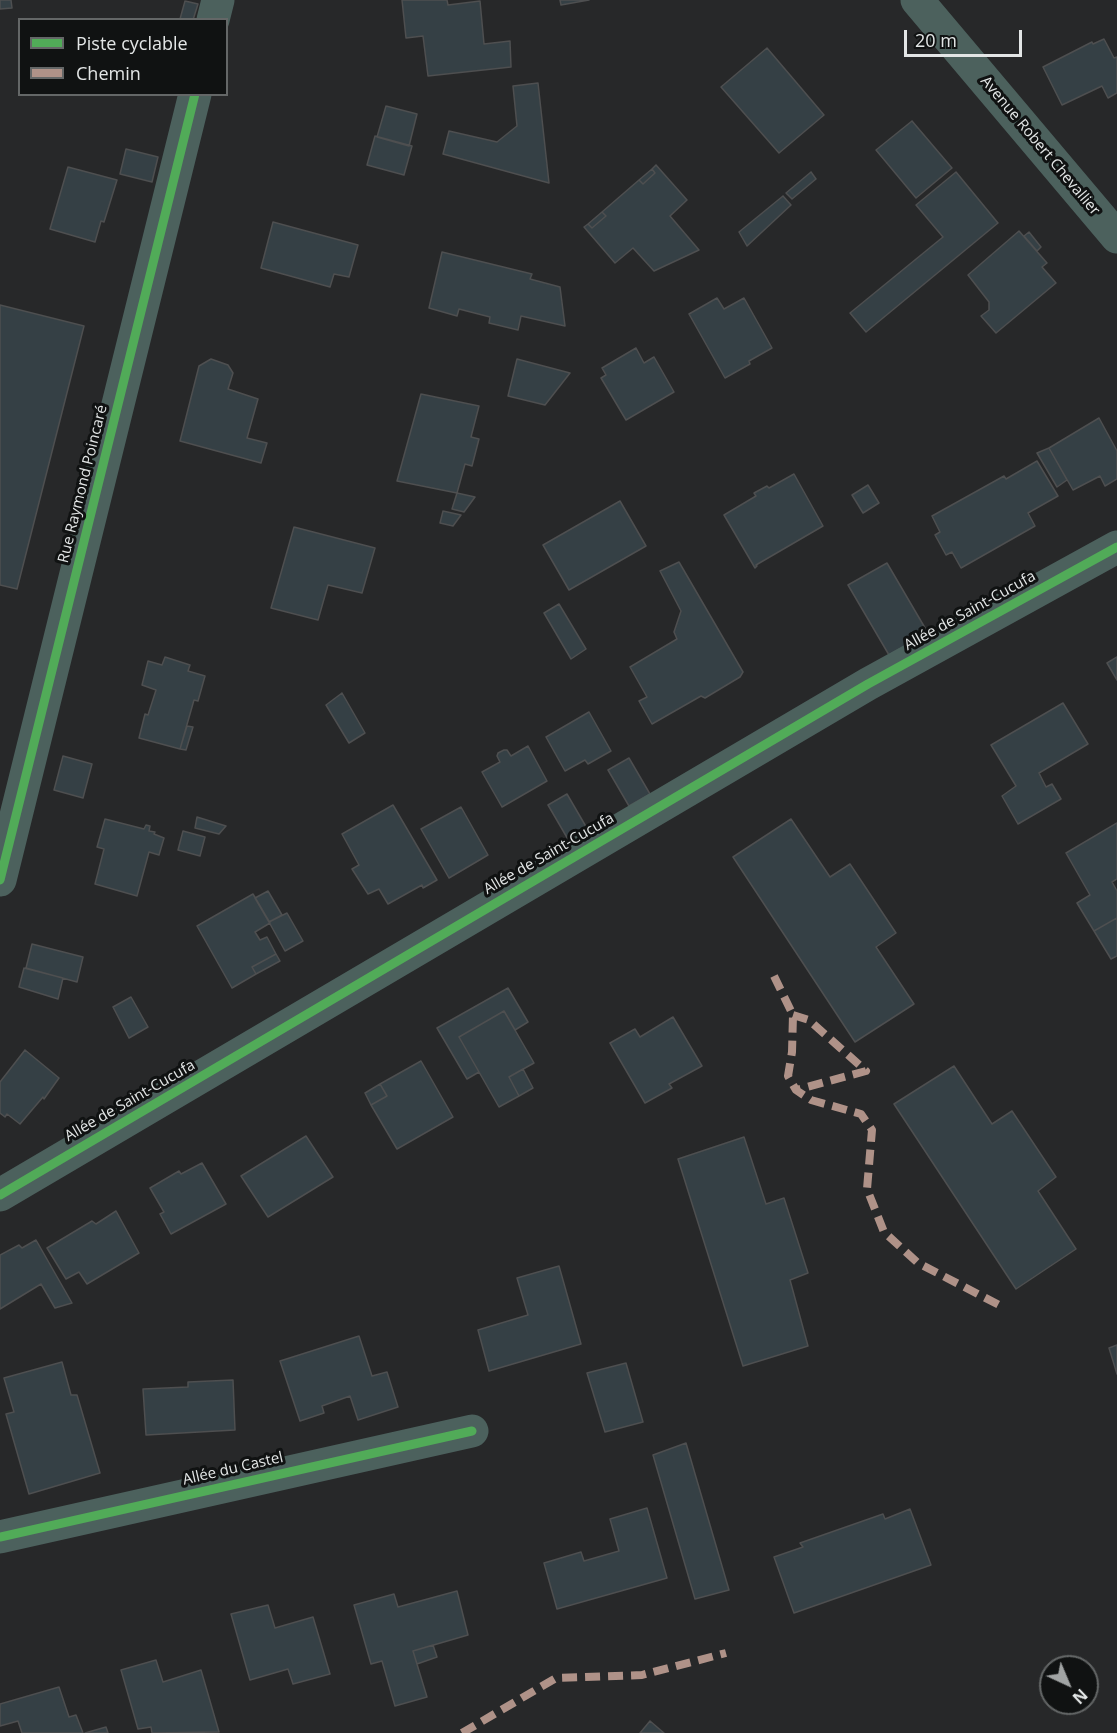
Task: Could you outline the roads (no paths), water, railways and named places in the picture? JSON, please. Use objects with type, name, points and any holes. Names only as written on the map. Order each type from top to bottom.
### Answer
[{"type":"street","points":[[214,18],[218,0]]},
{"type":"street","name":"Avenue Robert Chevallier","points":[[917,0],[1117,237]]},
{"type":"street","name":"Rue Raymond Poincaré","points":[[0,880],[195,96]]},
{"type":"street","name":"Allée de Saint-Cucufa","points":[[0,1195],[868,684],[1117,547]]},
{"type":"street","name":"Allée du Castel","points":[[0,1537],[472,1431]]}]
